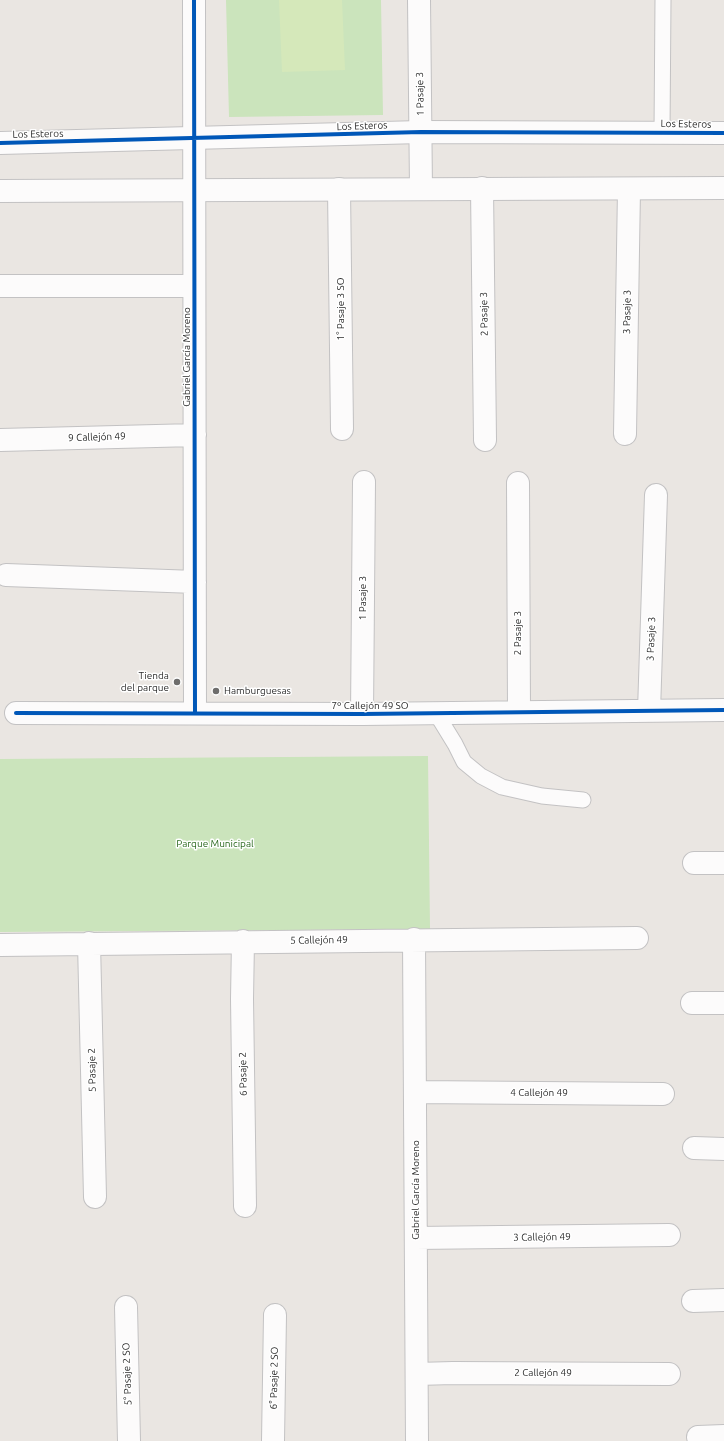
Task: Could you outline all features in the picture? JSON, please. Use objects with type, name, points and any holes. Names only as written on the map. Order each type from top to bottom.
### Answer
[{"type":"street","name":"Gabriel García Moreno","points":[[194,0],[195,713]]},
{"type":"street","name":"1 Pasaje 3","points":[[419,0],[421,189]]},
{"type":"street","name":"Los Esteros","points":[[0,143],[421,132],[724,132]]},
{"type":"street","name":"2 Pasaje 3","points":[[482,188],[485,440]]},
{"type":"street","points":[[0,191],[724,188]]},
{"type":"street","name":"1° Pasaje 3 SO","points":[[339,189],[342,429]]},
{"type":"street","name":"3 Pasaje 3","points":[[625,434],[629,189]]},
{"type":"street","points":[[0,286],[194,286]]},
{"type":"street","name":"9 Callejón 49","points":[[0,440],[194,435]]},
{"type":"street","name":"1 Pasaje 3","points":[[362,714],[364,482]]},
{"type":"street","name":"2 Pasaje 3","points":[[518,483],[519,712]]},
{"type":"street","name":"3 Pasaje 3","points":[[649,711],[656,495]]},
{"type":"street","points":[[6,575],[195,582]]},
{"type":"street","name":"7º Callejón 49 SO","points":[[16,713],[362,714],[724,710]]},
{"type":"street","points":[[694,863],[724,863]]},
{"type":"street","name":"5 Callejón 49","points":[[0,944],[637,938]]},
{"type":"street","name":"Gabriel García Moreno","points":[[414,939],[417,1441]]},
{"type":"street","name":"6 Pasaje 2","points":[[243,941],[242,999],[245,1206]]},
{"type":"street","name":"5 Pasaje 2","points":[[89,943],[94,1197]]},
{"type":"street","points":[[692,1003],[724,1004]]},
{"type":"street","name":"4 Callejón 49","points":[[415,1092],[663,1094]]},
{"type":"street","points":[[694,1148],[724,1149]]},
{"type":"street","name":"3 Callejón 49","points":[[416,1238],[669,1235]]},
{"type":"street","points":[[693,1301],[724,1300]]},
{"type":"street","name":"5° Pasaje 2 SO","points":[[126,1306],[129,1441]]},
{"type":"street","name":"6° Pasaje 2 SO","points":[[273,1441],[275,1315]]},
{"type":"street","name":"2 Callejón 49","points":[[417,1374],[669,1374]]},
{"type":"street","points":[[698,1437],[724,1436]]},
{"type":"lane","points":[[662,132],[663,0]]},
{"type":"lane","points":[[436,713],[464,762],[481,776],[502,787],[542,796],[583,800]]},
{"type":"green space","points":[[226,0],[381,0],[383,115],[229,117]]},
{"type":"green space","points":[[279,0],[342,0],[345,70],[282,72]]},
{"type":"green space","name":"Parque Municipal","points":[[428,756],[430,929],[0,932],[0,759]]},
{"type":"cycle path","points":[[194,0],[195,713]]},
{"type":"cycle path","points":[[0,143],[421,132],[724,133]]},
{"type":"cycle path","points":[[16,713],[362,714],[724,710]]},
{"type":"place","name":"Tienda del parque","points":[[177,682]]},
{"type":"place","name":"Hamburguesas","points":[[216,691]]}]
